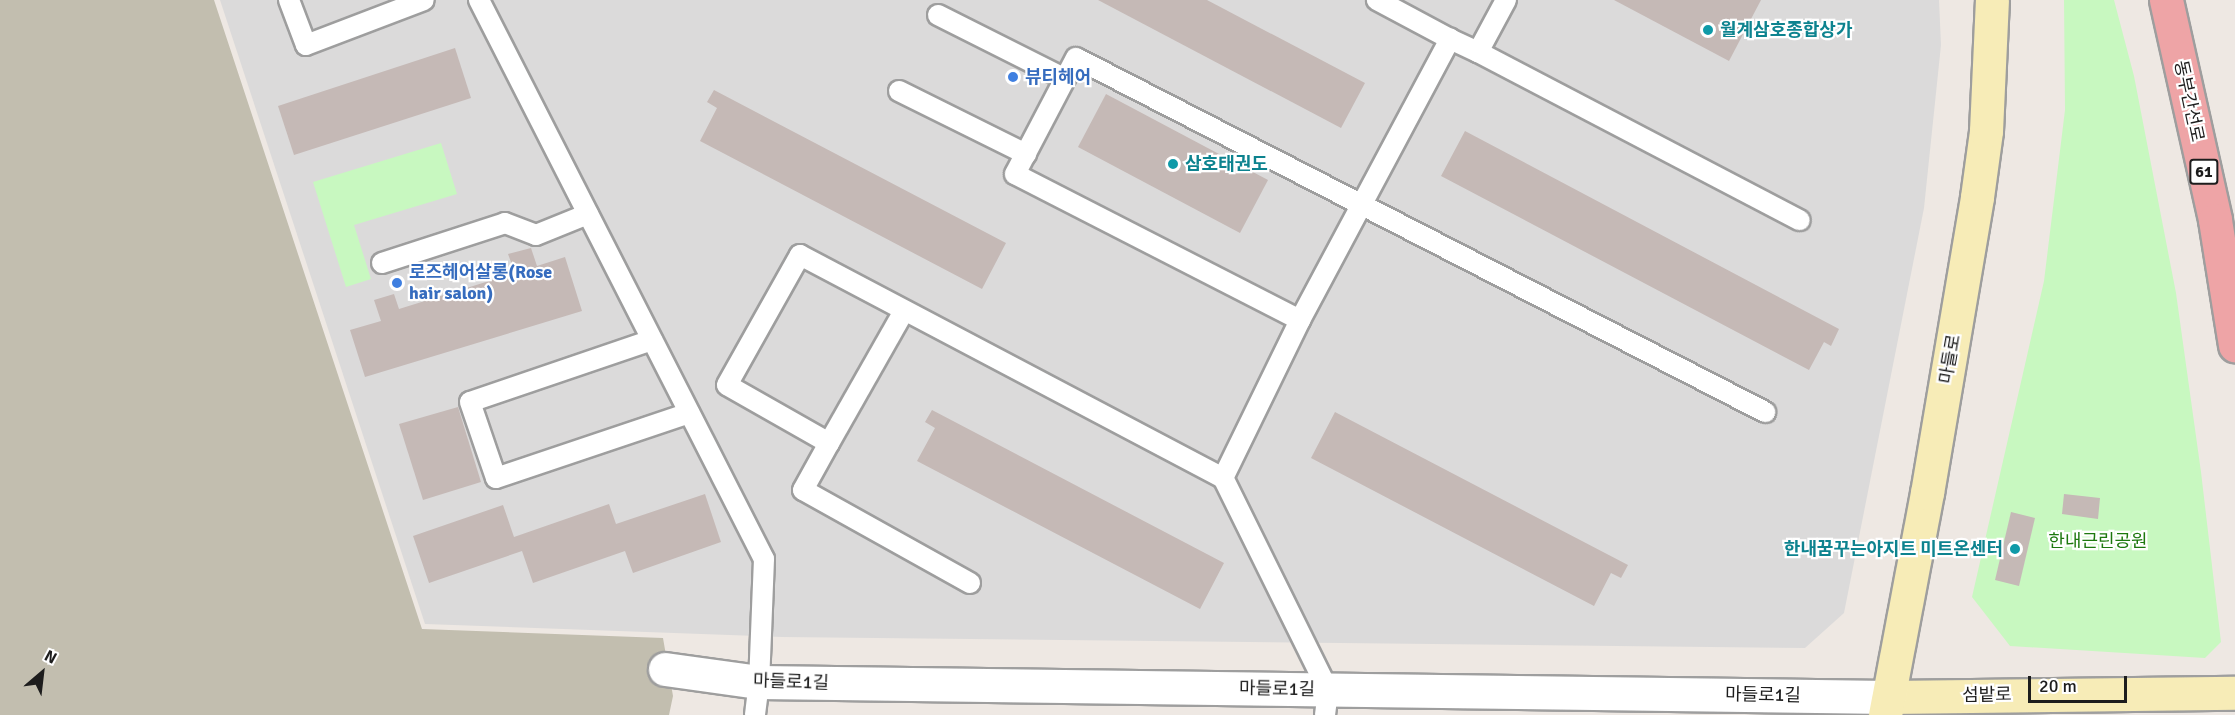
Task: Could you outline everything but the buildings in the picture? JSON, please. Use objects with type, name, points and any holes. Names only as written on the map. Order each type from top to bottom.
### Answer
[{"type":"highway","name":"동부간선로","points":[[2166,0],[2215,220],[2235,345]]},
{"type":"main road","name":"마들로","points":[[1887,706],[1928,493],[1977,197],[1986,131],[1992,0]]},
{"type":"main road","name":"섬밭로","points":[[1887,706],[2085,694],[2235,693]]},
{"type":"street","name":"마들로1길","points":[[665,669],[759,682],[1326,702],[1887,706]]},
{"type":"lane","points":[[289,0],[306,45],[424,0]]},
{"type":"lane","points":[[479,0],[764,559],[759,682],[755,715]]},
{"type":"lane","points":[[1377,0],[1800,220]]},
{"type":"lane","points":[[1478,52],[1506,0]]},
{"type":"lane","points":[[938,15],[1065,79]]},
{"type":"lane","points":[[1223,478],[1300,320],[1450,39]]},
{"type":"lane","points":[[1300,320],[1015,174],[1076,58],[1765,412]]},
{"type":"lane","points":[[899,91],[1026,154]]},
{"type":"lane","points":[[382,263],[505,224],[536,235],[588,213]]},
{"type":"lane","points":[[829,443],[727,385],[800,255],[1223,478],[1326,702]]},
{"type":"lane","points":[[904,310],[803,490],[970,583]]},
{"type":"lane","points":[[652,340],[470,402],[496,478],[689,413]]},
{"type":"shaded area","points":[[0,0],[214,0],[422,629],[663,638],[673,696],[669,715],[0,715]]},
{"type":"shaded area","points":[[220,0],[1939,0],[1941,45],[1924,208],[1844,613],[1805,648],[782,637],[425,624]]},
{"type":"green space","name":"한내근린공원","points":[[2064,0],[2114,0],[2134,76],[2176,293],[2201,472],[2221,642],[2205,658],[2010,646],[1972,597],[2044,281],[2065,110]]},
{"type":"green space","points":[[441,143],[457,194],[354,225],[371,279],[346,287],[313,182]]},
{"type":"place","name":"월계삼호종합상가","points":[[1708,30]]},
{"type":"place","name":"뷰티헤어","points":[[1013,77]]},
{"type":"place","name":"삼호태권도","points":[[1173,164]]},
{"type":"place","name":"로즈헤어살롱(Rose hair salon)","points":[[397,283]]},
{"type":"place","name":"한내꿈꾸는아지트 미트온센터","points":[[2015,549]]}]
